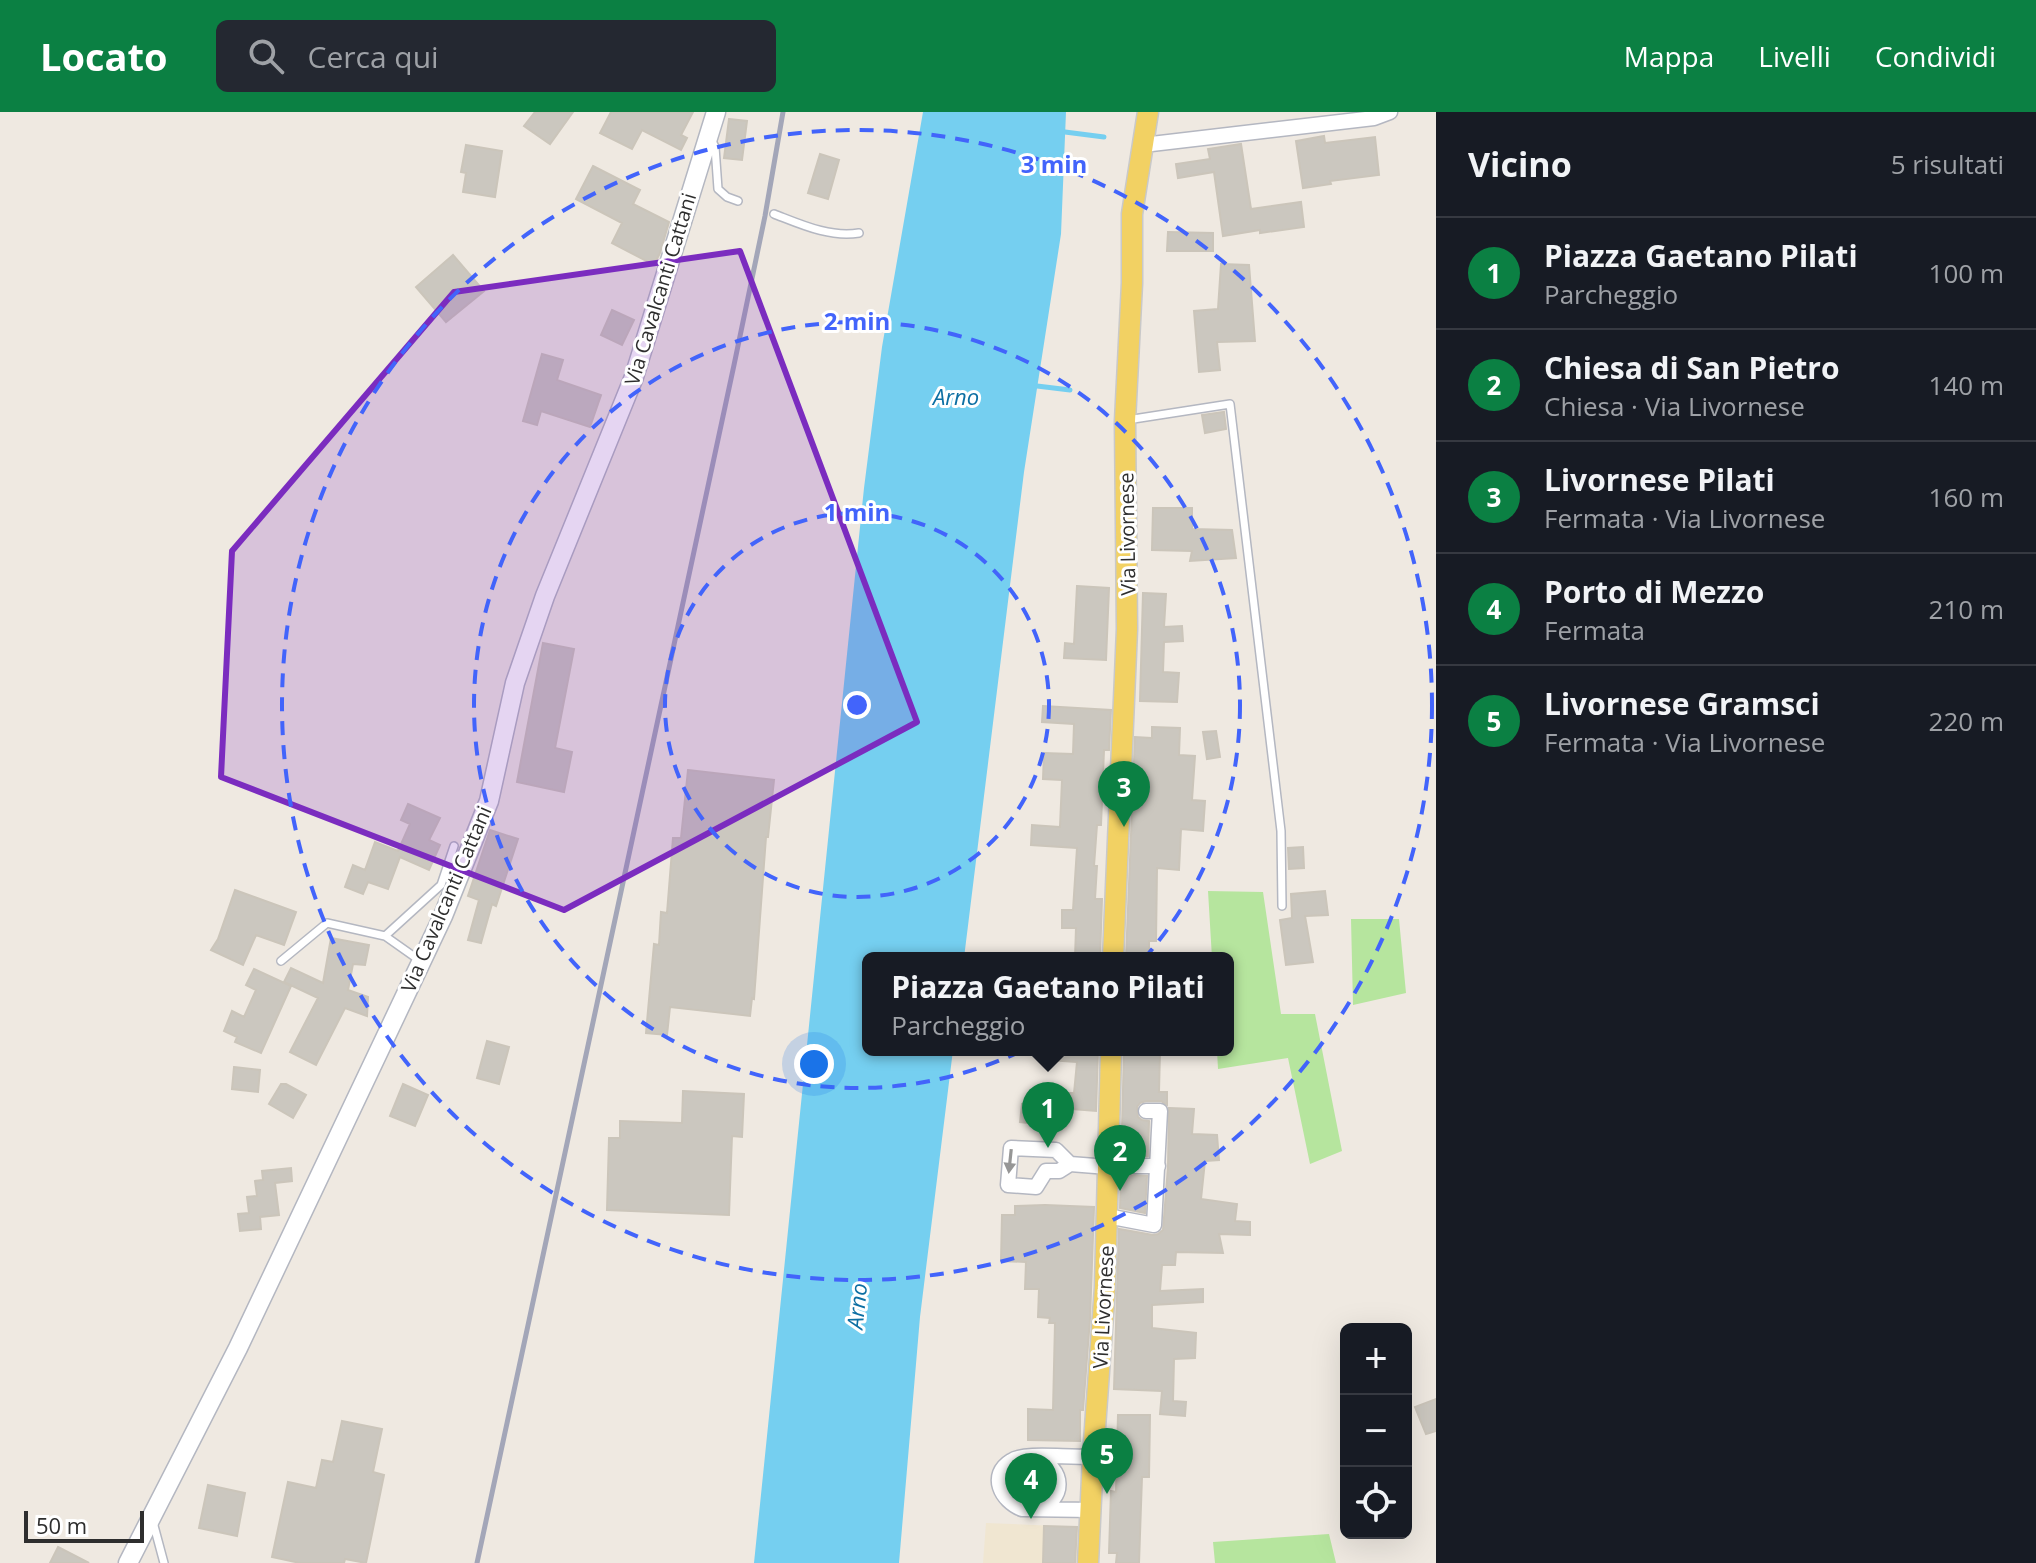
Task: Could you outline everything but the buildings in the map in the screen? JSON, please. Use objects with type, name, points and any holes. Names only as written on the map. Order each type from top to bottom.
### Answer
[{"type":"main road","name":"Via Livornese","points":[[1113,952],[1127,629],[1125,421],[1132,214],[1148,112]]},
{"type":"main road","name":"Via Livornese","points":[[1088,1563],[1105,1287],[1111,1056]]},
{"type":"street","name":"Via Cavalcanti Cattani","points":[[128,1563],[238,1348],[443,916],[489,801],[515,683],[545,596],[634,377],[716,112]]},
{"type":"street","points":[[1143,145],[1374,118],[1390,112]]},
{"type":"street","points":[[1107,1216],[1154,1225],[1160,1111],[1146,1111]]},
{"type":"street","points":[[1070,1164],[1108,1167]]},
{"type":"street","points":[[1135,1166],[1158,1166]]},
{"type":"street","points":[[1028,1456],[1052,1466],[1058,1481],[1057,1495],[1052,1501],[1031,1510]]},
{"type":"street","points":[[1092,1510],[1031,1510],[1013,1505],[1002,1493],[999,1484],[1006,1465],[1019,1457],[1093,1456]]},
{"type":"lane","points":[[709,133],[715,147],[718,189],[738,201]]},
{"type":"lane","points":[[774,214],[828,232],[859,233]]},
{"type":"lane","points":[[1125,421],[1230,404],[1281,831],[1282,906]]},
{"type":"lane","points":[[385,936],[441,885],[454,846]]},
{"type":"lane","points":[[281,961],[327,923],[385,936],[421,961]]},
{"type":"lane","points":[[152,1516],[164,1563]]},
{"type":"highlighted area","points":[[740,251],[917,722],[564,910],[221,777],[232,551],[454,292]]},
{"type":"shaded area","points":[[986,1523],[1081,1527],[1079,1563],[983,1563]]},
{"type":"green space","points":[[1208,891],[1263,892],[1281,1014],[1315,1014],[1342,1151],[1310,1164],[1288,1058],[1218,1069],[1217,1056],[1234,1056],[1234,952],[1212,952]]},
{"type":"green space","points":[[1351,919],[1399,919],[1406,993],[1353,1005]]},
{"type":"green space","points":[[1329,1534],[1336,1563],[1215,1563],[1213,1542]]},
{"type":"water","name":"Arno","points":[[923,112],[1066,112],[1061,234],[1024,472],[965,952],[862,952],[862,1056],[952,1056],[920,1317],[899,1563],[754,1563],[864,488],[882,347]]},
{"type":"waterway","points":[[1065,132],[1104,137]]},
{"type":"waterway","points":[[1037,386],[1070,390]]},
{"type":"railway","points":[[477,1563],[734,365],[783,112]]},
{"type":"place","name":"Livornese Pilati","points":[[1124,827]]},
{"type":"place","name":"Piazza Gaetano Pilati","points":[[1048,1148]]},
{"type":"place","name":"Chiesa di San Pietro","points":[[1120,1191]]},
{"type":"place","name":"Livornese Gramsci","points":[[1107,1494]]},
{"type":"place","name":"Porto di Mezzo","points":[[1031,1519]]}]
